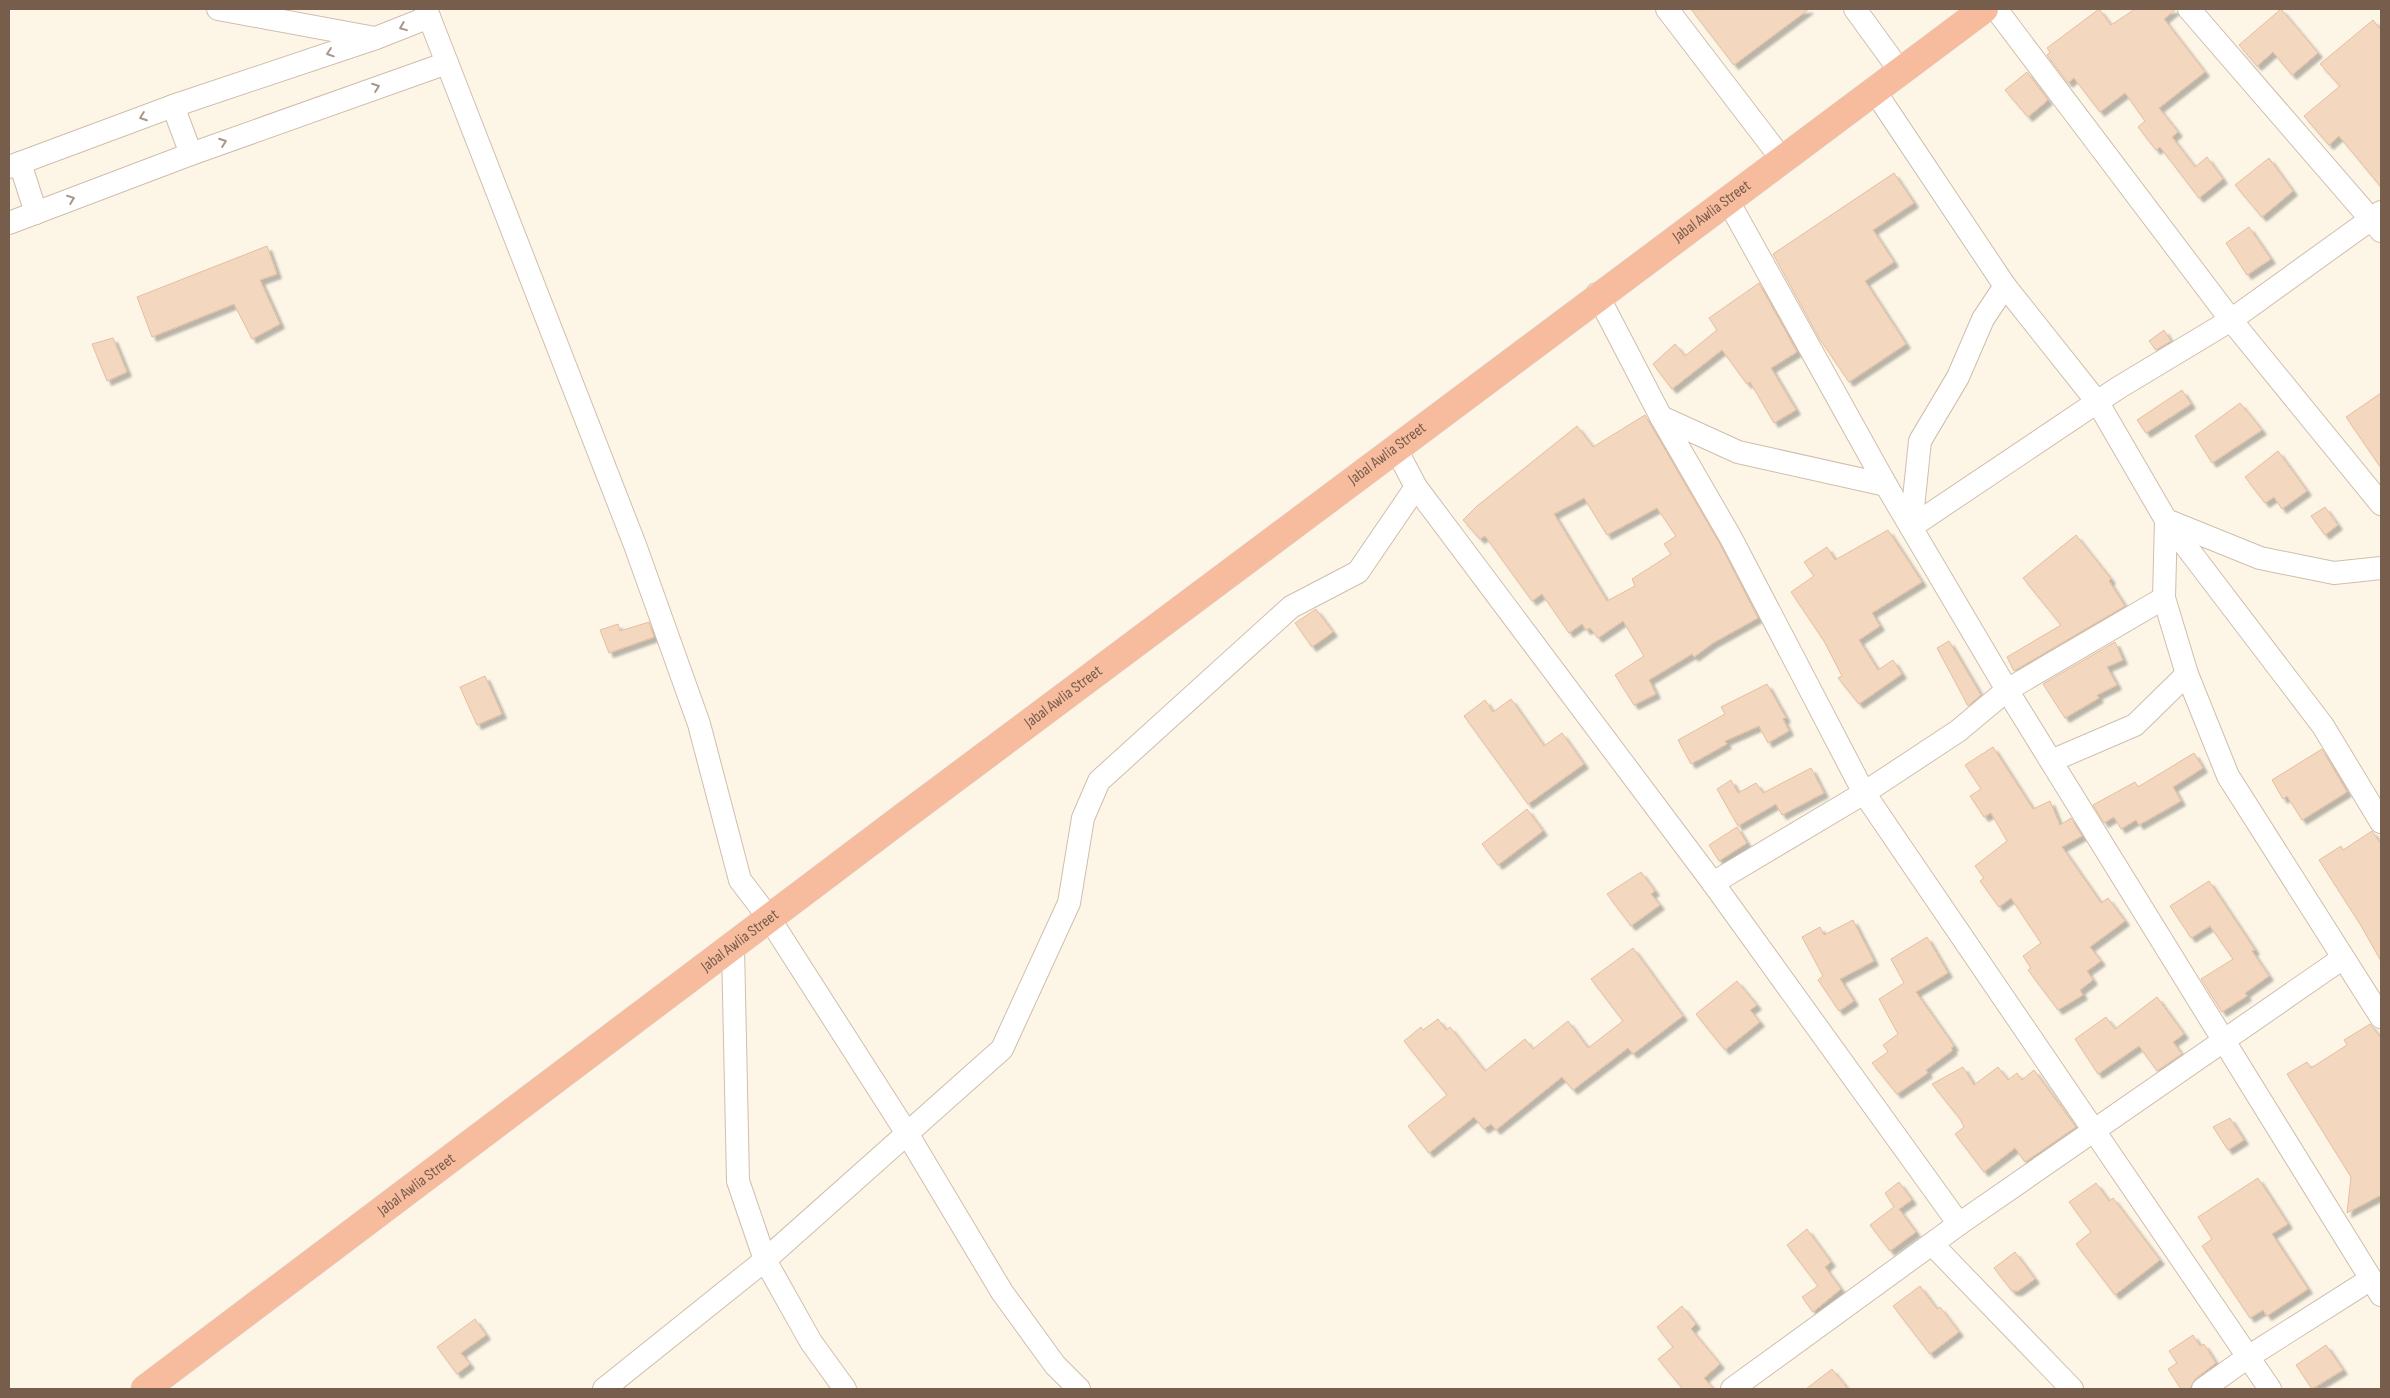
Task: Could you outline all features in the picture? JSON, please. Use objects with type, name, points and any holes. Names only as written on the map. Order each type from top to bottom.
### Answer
[{"type":"highway","name":"Jabal Awlia Street","points":[[145,1389],[1597,294],[1984,9]]},
{"type":"street","points":[[218,9],[376,38]]},
{"type":"street","points":[[1667,9],[1781,158]]},
{"type":"street","points":[[1855,9],[1900,71]]},
{"type":"street","points":[[1996,9],[2231,320],[2381,504]]},
{"type":"street","points":[[1911,527],[2098,403],[2231,320],[2378,221],[2189,9]]},
{"type":"street","points":[[36,212],[14,165],[174,106],[376,38],[428,13],[638,554],[698,724],[740,880],[769,918],[908,1135],[1002,1292],[1055,1365],[1079,1389]]},
{"type":"street","points":[[9,223],[191,154],[447,63]]},
{"type":"street","points":[[1874,90],[2005,286],[2098,403],[2166,520],[2323,726],[2381,822]]},
{"type":"street","points":[[174,106],[191,154]]},
{"type":"street","points":[[1726,199],[1886,485],[2007,690],[2376,1287],[2248,1357],[2203,1389]]},
{"type":"street","points":[[1911,527],[1920,441],[1958,377],[1983,319],[2005,286]]},
{"type":"street","points":[[1597,294],[1661,417],[1731,538],[1864,793],[2270,1389]]},
{"type":"street","points":[[1661,417],[1738,452],[1886,485]]},
{"type":"street","points":[[1395,447],[1416,487],[1713,883],[1958,1224]]},
{"type":"street","points":[[604,1389],[765,1260],[908,1135],[1002,1049],[1069,903],[1083,818],[1099,781],[1291,607],[1358,572],[1416,487]]},
{"type":"street","points":[[2166,520],[2260,558],[2334,573],[2381,568]]},
{"type":"street","points":[[2166,520],[2164,598],[2187,674],[2228,776],[2343,958],[2374,987],[2381,1017]]},
{"type":"street","points":[[1713,883],[1864,793],[1958,731],[2007,690],[2164,598]]},
{"type":"street","points":[[2051,761],[2135,725],[2187,674]]},
{"type":"street","points":[[733,947],[738,1181],[765,1260],[811,1342],[845,1389]]},
{"type":"street","points":[[1732,1389],[1958,1224],[2343,958]]},
{"type":"street","points":[[1932,1244],[2072,1389]]},
{"type":"building","points":[[1691,9],[1809,9],[1734,65]]},
{"type":"building","points":[[2099,9],[2111,25],[2135,9],[2176,9],[2164,19],[2205,72],[2159,108],[2178,132],[2172,137],[2195,167],[2207,157],[2223,179],[2199,198],[2160,147],[2156,150],[2138,127],[2145,121],[2125,93],[2100,112],[2074,78],[2068,83],[2047,55],[2050,52],[2047,48]]},
{"type":"building","points":[[2281,9],[2318,53],[2292,75],[2273,52],[2257,66],[2239,45]]},
{"type":"building","points":[[2373,20],[2381,30],[2381,187],[2339,136],[2329,145],[2304,116],[2340,86],[2320,64]]},
{"type":"building","points":[[2027,72],[2048,100],[2028,117],[2005,90]]},
{"type":"building","points":[[2269,158],[2293,191],[2262,217],[2235,185]]},
{"type":"building","points":[[1894,173],[1914,203],[1873,230],[1894,262],[1865,281],[1906,344],[1849,382],[1819,338],[1773,254]]},
{"type":"building","points":[[2249,227],[2271,259],[2247,275],[2226,243]]},
{"type":"building","points":[[267,246],[277,274],[260,280],[280,324],[252,339],[234,304],[152,337],[137,297]]},
{"type":"building","points":[[1759,283],[1797,352],[1771,368],[1796,410],[1774,423],[1750,382],[1747,384],[1722,350],[1672,389],[1653,364],[1675,344],[1685,356],[1717,330],[1709,318]]},
{"type":"building","points":[[2164,330],[2171,341],[2156,350],[2149,341]]},
{"type":"building","points":[[113,338],[127,372],[107,381],[92,344]]},
{"type":"building","points":[[2182,390],[2191,404],[2146,433],[2137,420]]},
{"type":"building","points":[[2381,393],[2381,468],[2346,417]]},
{"type":"building","points":[[2240,403],[2262,430],[2212,463],[2195,436]]},
{"type":"building","points":[[1645,415],[1720,544],[1758,618],[1713,643],[1694,657],[1692,654],[1649,680],[1656,694],[1634,705],[1615,675],[1644,656],[1623,621],[1598,638],[1590,628],[1586,630],[1582,624],[1569,633],[1542,594],[1532,601],[1485,536],[1480,539],[1463,520],[1477,506],[1577,426],[1593,447]],"holes":[[[1584,498],[1607,535],[1657,508],[1676,536],[1664,544],[1671,554],[1632,579],[1635,586],[1607,601],[1554,514]]]},
{"type":"building","points":[[2278,451],[2307,491],[2282,509],[2274,497],[2265,503],[2245,477]]},
{"type":"building","points":[[2325,507],[2338,525],[2325,535],[2311,516]]},
{"type":"building","points":[[1888,530],[1922,582],[1872,613],[1880,626],[1859,640],[1878,670],[1893,660],[1902,674],[1859,704],[1838,678],[1842,676],[1824,641],[1791,592],[1814,576],[1804,562],[1827,547],[1835,560]]},
{"type":"building","points":[[2076,535],[2111,579],[2109,581],[2125,606],[2014,671],[2007,657],[2061,625],[2023,578]]},
{"type":"building","points":[[1316,609],[1333,632],[1312,647],[1295,623]]},
{"type":"building","points":[[649,622],[654,637],[609,653],[600,630],[618,624],[620,631]]},
{"type":"building","points":[[1949,641],[1981,695],[1968,706],[1937,648]]},
{"type":"building","points":[[2115,642],[2123,660],[2107,667],[2117,685],[2097,695],[2099,698],[2065,718],[2043,684]]},
{"type":"building","points":[[485,676],[502,714],[477,725],[460,687]]},
{"type":"building","points":[[1767,684],[1786,718],[1783,719],[1789,731],[1768,743],[1759,726],[1725,741],[1727,744],[1691,764],[1678,740],[1725,714],[1721,707]]},
{"type":"building","points":[[1511,699],[1544,746],[1562,733],[1584,764],[1528,804],[1464,716],[1485,700],[1493,712]]},
{"type":"building","points":[[1993,747],[2033,809],[2050,801],[2060,825],[2071,818],[2082,836],[2062,847],[2101,903],[2108,898],[2125,921],[2090,947],[2101,961],[2087,971],[2093,980],[2080,990],[2083,995],[2058,1010],[2028,970],[2031,968],[2023,956],[2041,943],[2011,898],[1999,907],[1980,881],[1984,878],[1975,866],[2007,841],[1991,813],[1984,817],[1970,796],[1981,789],[1965,765]]},
{"type":"building","points":[[2322,749],[2347,792],[2302,820],[2287,796],[2283,799],[2272,780]]},
{"type":"building","points":[[2194,753],[2203,768],[2173,787],[2181,801],[2139,825],[2136,820],[2121,829],[2114,817],[2104,823],[2093,805],[2135,782],[2138,787]]},
{"type":"building","points":[[1811,768],[1824,793],[1782,815],[1776,804],[1738,826],[1717,789],[1731,780],[1738,793],[1756,783],[1763,793]]},
{"type":"building","points":[[1527,809],[1543,831],[1498,865],[1482,844]]},
{"type":"building","points":[[1737,827],[1747,843],[1719,861],[1709,845]]},
{"type":"building","points":[[2372,831],[2381,844],[2381,961],[2319,860],[2341,846],[2343,850]]},
{"type":"building","points":[[1641,872],[1655,891],[1651,894],[1660,905],[1631,926],[1607,894]]},
{"type":"building","points":[[2209,881],[2255,950],[2252,951],[2269,976],[2245,993],[2247,996],[2222,1012],[2201,979],[2233,959],[2210,926],[2191,938],[2170,906]]},
{"type":"building","points":[[1853,920],[1874,961],[1840,979],[1854,1001],[1839,1011],[1818,980],[1823,976],[1802,937],[1820,927],[1824,935]]},
{"type":"building","points":[[1927,937],[1948,973],[1916,992],[1954,1046],[1951,1048],[1953,1050],[1926,1070],[1928,1073],[1897,1094],[1872,1063],[1888,1052],[1883,1045],[1898,1034],[1879,999],[1904,983],[1891,959]]},
{"type":"building","points":[[1633,948],[1683,1016],[1633,1054],[1628,1048],[1573,1090],[1562,1077],[1496,1130],[1491,1124],[1484,1129],[1474,1117],[1429,1153],[1408,1126],[1447,1095],[1404,1041],[1421,1027],[1423,1030],[1438,1019],[1446,1030],[1450,1027],[1485,1071],[1525,1039],[1533,1049],[1568,1021],[1588,1048],[1623,1021],[1591,979]]},
{"type":"building","points":[[1737,981],[1757,1005],[1750,1010],[1760,1022],[1725,1050],[1696,1014]]},
{"type":"building","points":[[2157,997],[2184,1034],[2173,1042],[2182,1054],[2157,1071],[2139,1046],[2098,1074],[2075,1039],[2106,1017],[2115,1029]]},
{"type":"building","points":[[2370,1024],[2381,1038],[2381,1195],[2347,1213],[2351,1177],[2287,1074],[2307,1062],[2311,1068],[2347,1045],[2344,1040]]},
{"type":"building","points":[[1963,1067],[1974,1085],[1998,1067],[2008,1080],[2017,1073],[2022,1080],[2034,1070],[2076,1127],[2025,1162],[2015,1148],[1984,1172],[1955,1134],[1964,1127],[1960,1119],[1932,1084]]},
{"type":"building","points":[[2230,1118],[2244,1140],[2228,1150],[2213,1127]]},
{"type":"building","points":[[2258,1178],[2288,1224],[2272,1234],[2308,1289],[2267,1316],[2263,1310],[2250,1318],[2202,1246],[2212,1239],[2198,1217]]},
{"type":"building","points":[[1899,1182],[1912,1200],[1899,1209],[1916,1232],[1890,1251],[1870,1225],[1894,1207],[1885,1193]]},
{"type":"building","points":[[2096,1183],[2109,1201],[2113,1198],[2160,1260],[2115,1295],[2076,1244],[2091,1232],[2069,1202]]},
{"type":"building","points":[[1807,1229],[1831,1262],[1825,1267],[1841,1289],[1813,1312],[1802,1297],[1818,1286],[1787,1245]]},
{"type":"building","points":[[2015,1252],[2035,1279],[2018,1291],[2012,1291],[1994,1268]]},
{"type":"building","points":[[1920,1286],[1937,1309],[1940,1307],[1959,1332],[1930,1354],[1893,1306]]},
{"type":"building","points":[[1682,1306],[1696,1324],[1691,1329],[1720,1364],[1704,1378],[1714,1389],[1683,1389],[1658,1359],[1673,1347],[1657,1327]]},
{"type":"building","points":[[475,1319],[486,1335],[461,1353],[470,1364],[457,1374],[437,1347]]},
{"type":"building","points":[[2193,1335],[2200,1346],[2204,1344],[2216,1363],[2195,1379],[2190,1389],[2181,1389],[2168,1369],[2177,1363],[2169,1351]]},
{"type":"building","points":[[2326,1345],[2343,1370],[2312,1389],[2296,1365]]},
{"type":"building","points":[[1832,1369],[1848,1389],[1806,1389]]}]
